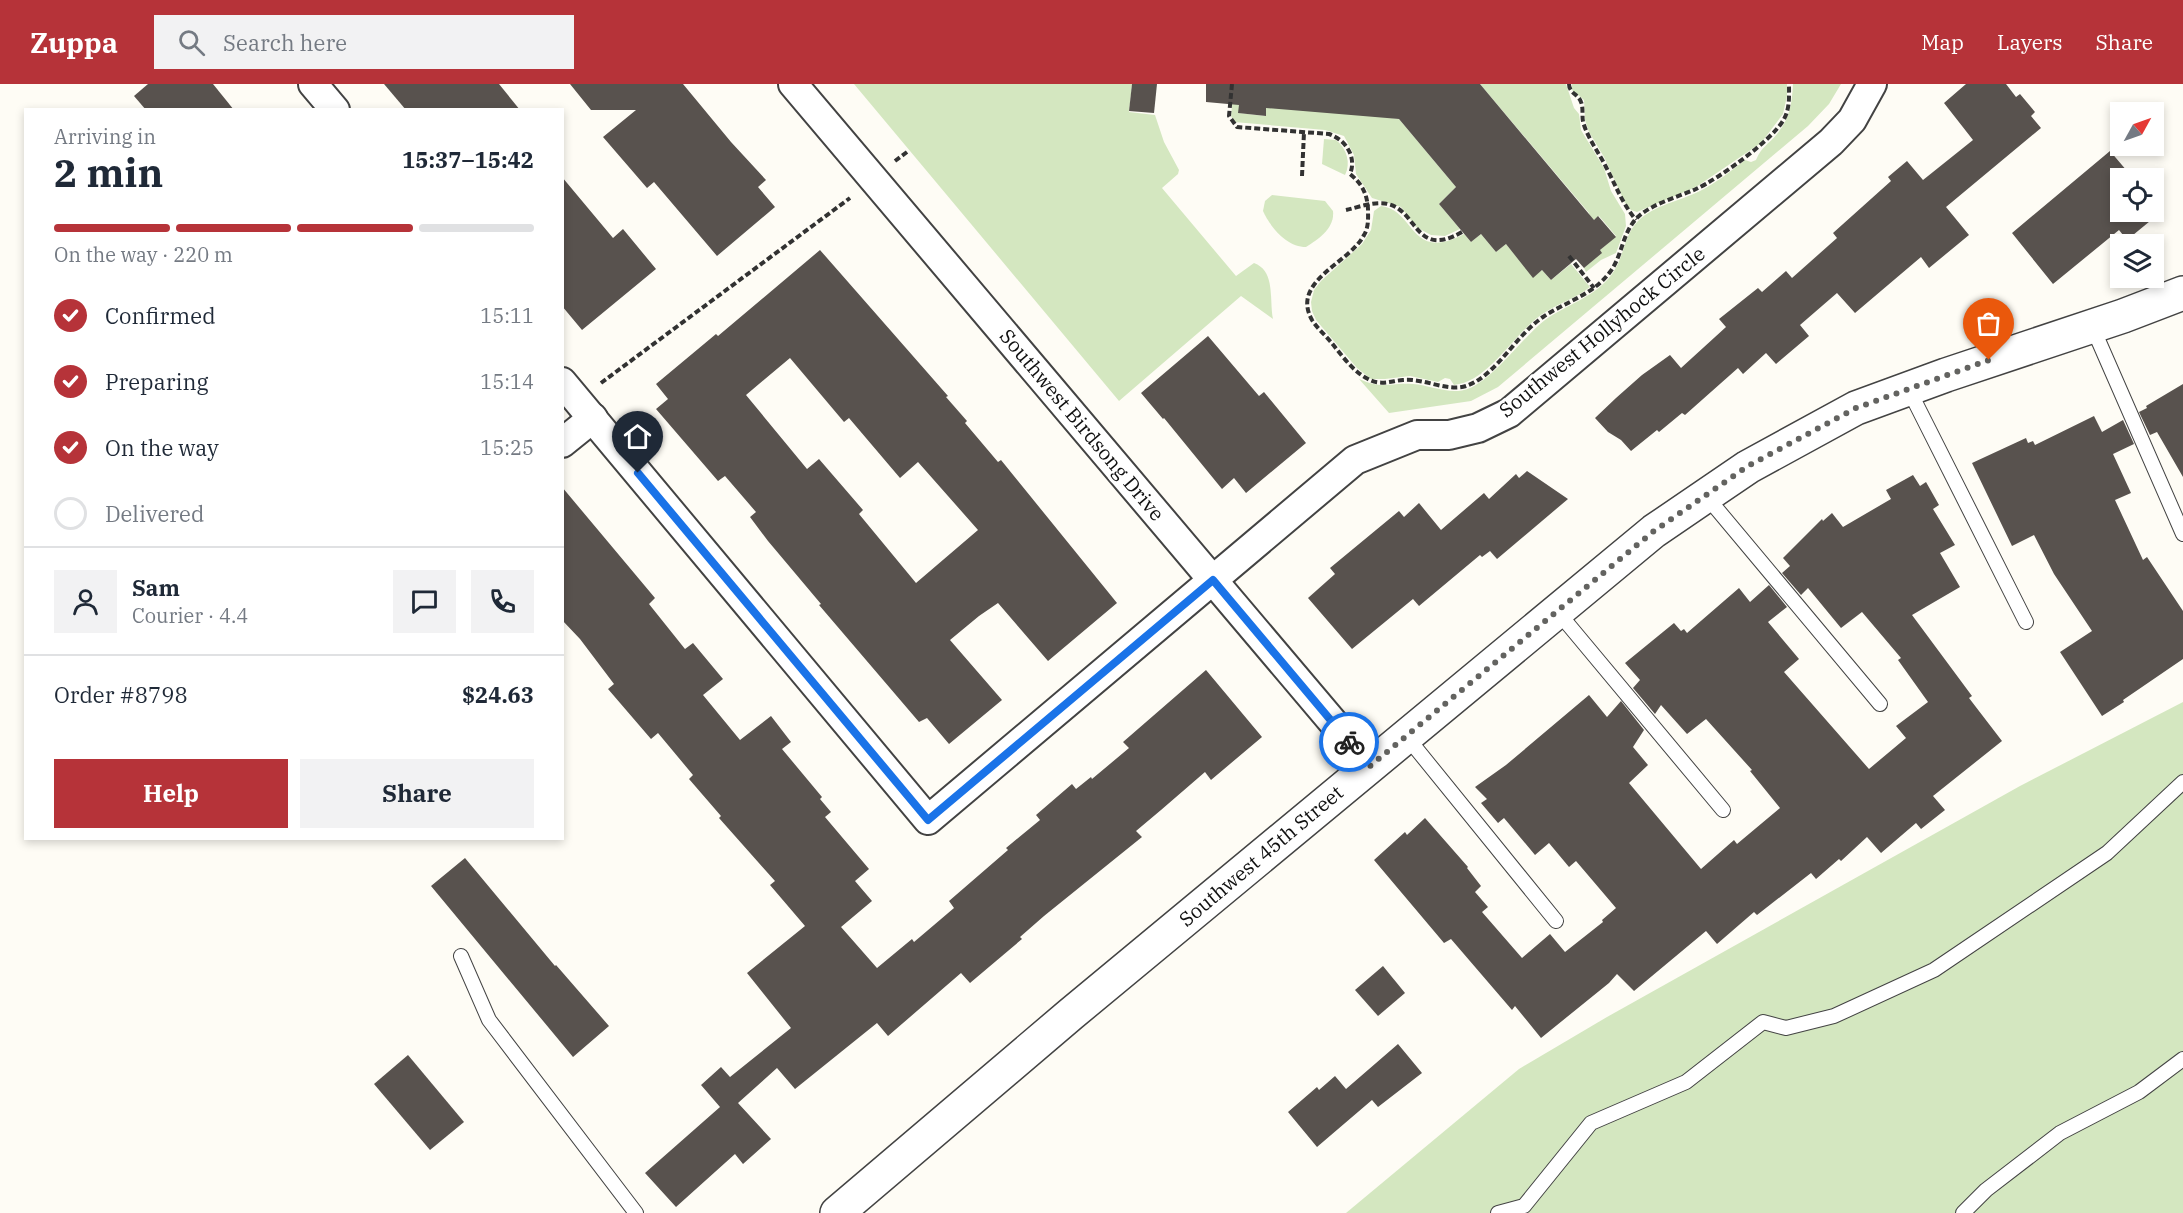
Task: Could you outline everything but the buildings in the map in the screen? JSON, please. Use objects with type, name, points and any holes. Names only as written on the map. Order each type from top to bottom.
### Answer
[{"type":"street","points":[[313,84],[332,108]]},
{"type":"street","name":"Southwest Birdsong Drive","points":[[793,84],[1370,766]]},
{"type":"street","name":"Southwest Hollyhock Circle","points":[[578,401],[928,820],[1354,460],[1417,435],[1449,435],[1478,428],[1509,413],[1831,142],[1852,120],[1872,84]]},
{"type":"street","name":"Southwest 45th Street","points":[[837,1213],[1071,1014],[1654,531],[1748,466],[1856,408],[2183,293]]},
{"type":"street","points":[[564,438],[578,401]]},
{"type":"lane","points":[[2092,326],[2183,534]]},
{"type":"lane","points":[[1908,388],[2026,622]]},
{"type":"lane","points":[[1706,496],[1880,704]]},
{"type":"lane","points":[[1557,611],[1723,810]]},
{"type":"lane","points":[[1406,736],[1556,921]]},
{"type":"lane","points":[[1498,1213],[1524,1206],[1591,1123],[1686,1082],[1763,1022],[1786,1028],[1834,1016],[1934,970],[2107,853],[2183,782]]},
{"type":"lane","points":[[461,956],[489,1020],[636,1213]]},
{"type":"lane","points":[[1963,1213],[1986,1190],[2060,1133],[2139,1092],[2183,1059]]},
{"type":"path","points":[[1232,84],[1229,116],[1237,126],[1329,134],[1338,137],[1345,143],[1353,165],[1350,174],[1366,194],[1368,205],[1366,233],[1358,245],[1317,281],[1310,291],[1308,299],[1312,320],[1356,371],[1375,382],[1418,380],[1457,388],[1481,379],[1512,345],[1543,318],[1594,288],[1617,260],[1626,234],[1636,220],[1654,207],[1707,184],[1764,144],[1783,121],[1788,110],[1789,84]]},
{"type":"path","points":[[1569,84],[1571,92],[1580,99],[1582,104],[1582,122],[1587,133],[1608,170],[1624,206],[1636,220]]},
{"type":"path","points":[[1302,176],[1304,132]]},
{"type":"path","points":[[578,401],[830,214],[873,179]]},
{"type":"path","points":[[1346,210],[1368,205],[1390,204],[1399,209],[1420,233],[1429,238],[1440,240],[1451,238],[1462,232]]},
{"type":"path","points":[[1569,256],[1594,288]]},
{"type":"green space","points":[[854,84],[1132,84],[1129,112],[1155,115],[1164,142],[1179,170],[1178,174],[1162,188],[1236,276],[1254,263],[1266,272],[1269,279],[1273,319],[1241,296],[1119,401]]},
{"type":"green space","points":[[1234,84],[1239,84],[1239,113],[1265,116],[1267,101],[1399,119],[1456,187],[1439,204],[1460,229],[1445,236],[1431,235],[1416,227],[1401,207],[1372,198],[1356,174],[1354,155],[1344,136],[1325,130],[1234,122],[1231,116]]},
{"type":"green space","points":[[1480,84],[1566,84],[1574,108],[1579,114],[1581,130],[1604,168],[1611,191],[1625,214],[1626,226],[1616,253],[1601,260],[1586,272],[1584,268],[1616,236],[1599,216],[1590,223],[1589,213]]},
{"type":"green space","points":[[1572,84],[1787,84],[1787,96],[1783,114],[1761,143],[1696,187],[1637,212],[1631,210],[1625,203],[1604,157],[1589,132],[1585,120],[1584,100],[1572,90]]},
{"type":"green space","points":[[1793,84],[1841,84],[1829,104],[1808,126],[1498,387],[1471,401],[1389,413],[1359,379],[1375,384],[1413,384],[1452,391],[1469,389],[1480,382],[1545,320],[1598,289],[1605,282],[1616,268],[1633,227],[1644,216],[1659,207],[1706,188],[1745,160],[1751,162],[1756,160],[1788,116]]},
{"type":"green space","points":[[1324,139],[1336,140],[1343,148],[1348,161],[1345,175],[1322,164]]},
{"type":"green space","points":[[1272,195],[1325,201],[1333,211],[1329,228],[1321,237],[1306,247],[1292,244],[1280,235],[1263,211],[1265,201]]},
{"type":"green space","points":[[1381,206],[1401,216],[1423,239],[1433,242],[1446,241],[1464,234],[1471,242],[1481,234],[1496,252],[1506,244],[1533,277],[1542,270],[1551,280],[1571,264],[1590,287],[1541,315],[1489,367],[1466,382],[1454,385],[1450,379],[1445,378],[1438,382],[1410,376],[1371,379],[1357,368],[1316,320],[1311,302],[1314,290],[1321,281],[1362,244],[1371,230],[1374,211]]},
{"type":"green space","points":[[2183,702],[2183,1213],[1346,1213],[1519,1069],[1607,1017],[2020,786]]},
{"type":"way so far","points":[[1349,742],[1370,766],[1654,531],[1748,466],[1856,408],[1989,360]]},
{"type":"route","points":[[638,473],[928,820],[1213,580],[1349,742]]}]
